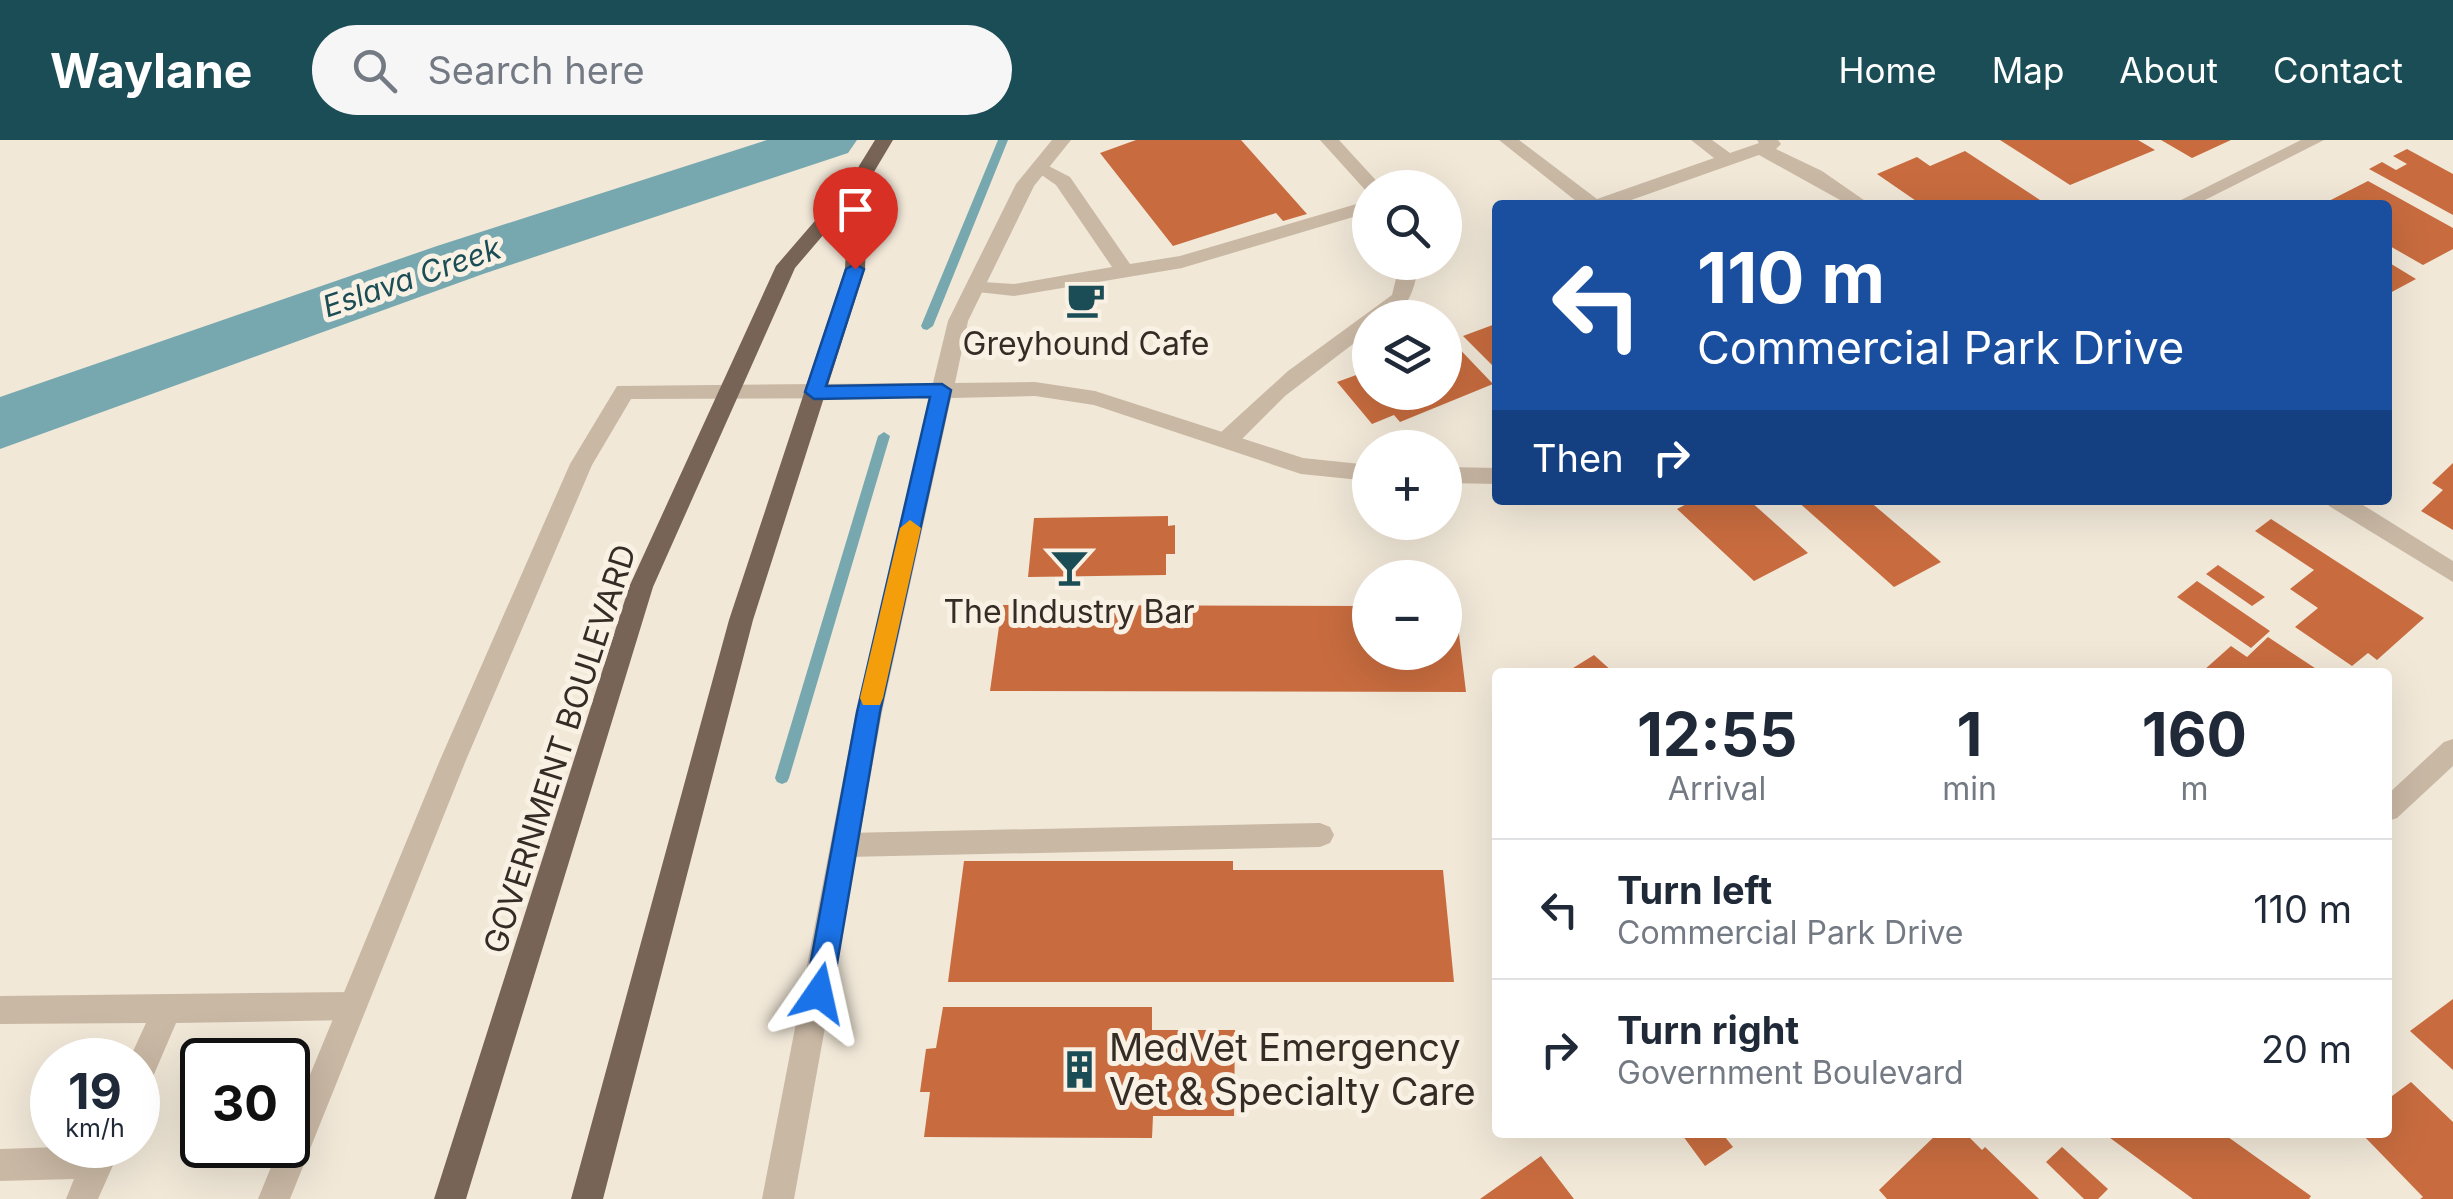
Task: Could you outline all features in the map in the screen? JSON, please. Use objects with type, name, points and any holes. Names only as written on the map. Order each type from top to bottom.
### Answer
[{"type":"main road","name":"GOVERNMENT BOULEVARD","points":[[450,1199],[641,586],[786,266],[859,182],[884,140]]},
{"type":"main road","name":"GOVERNMENT BOULEVARD","points":[[587,1199],[740,620],[855,269],[859,182]]},
{"type":"street","points":[[778,1199],[868,712],[958,321],[1025,184],[1062,140]]},
{"type":"street","points":[[1329,140],[1357,170]]},
{"type":"street","points":[[1508,140],[1589,200]]},
{"type":"street","points":[[1700,140],[1727,160]]},
{"type":"street","points":[[2190,200],[2315,140]]},
{"type":"street","points":[[1611,200],[1763,144],[1854,200]]},
{"type":"street","points":[[1039,167],[1063,181],[1125,272]]},
{"type":"street","points":[[975,286],[1014,290],[1182,262],[1352,211]]},
{"type":"street","points":[[1228,438],[1283,385],[1352,334]]},
{"type":"street","points":[[274,1199],[582,464],[625,391],[728,394],[1035,389],[1095,398],[1228,438],[1301,466],[1352,471]]},
{"type":"street","points":[[1462,476],[1492,476]]},
{"type":"street","points":[[2344,505],[2453,573]]},
{"type":"street","points":[[2392,806],[2453,750]]},
{"type":"street","points":[[846,845],[1320,835]]},
{"type":"street","points":[[0,1010],[352,1006]]},
{"type":"street","points":[[154,1038],[167,1009]]},
{"type":"street","points":[[0,1165],[30,1162]]},
{"type":"street","points":[[82,1199],[96,1168]]},
{"type":"building","points":[[1136,140],[1241,140],[1307,214],[1283,221],[1276,213],[1173,246],[1100,153]]},
{"type":"building","points":[[2000,140],[2138,140],[2155,150],[2070,185]]},
{"type":"building","points":[[2161,140],[2231,140],[2192,158]]},
{"type":"building","points":[[2407,149],[2453,174],[2453,215],[2369,169],[2382,162],[2396,170],[2407,164],[2393,156]]},
{"type":"building","points":[[1965,151],[2040,200],[1915,200],[1877,174],[1917,157],[1930,166]]},
{"type":"building","points":[[2368,181],[2453,228],[2453,249],[2423,265],[2392,247],[2392,200],[2331,200]]},
{"type":"building","points":[[2392,264],[2416,279],[2392,292]]},
{"type":"building","points":[[1492,325],[1492,365],[1463,336]]},
{"type":"building","points":[[1462,352],[1492,383],[1462,397]]},
{"type":"building","points":[[1352,377],[1352,400],[1337,382]]},
{"type":"building","points":[[1360,410],[1429,410],[1400,422],[1394,415],[1372,424]]},
{"type":"building","points":[[2453,463],[2453,530],[2421,511],[2443,490],[2432,483]]},
{"type":"building","points":[[1685,505],[1755,505],[1808,553],[1754,581],[1677,509]]},
{"type":"building","points":[[1802,505],[1874,505],[1941,562],[1894,587]]},
{"type":"building","points":[[1168,516],[1168,526],[1175,525],[1175,554],[1166,554],[1166,575],[1028,577],[1034,518]]},
{"type":"building","points":[[2271,519],[2424,618],[2377,660],[2368,653],[2352,666],[2295,627],[2318,608],[2290,589],[2314,570],[2255,531]]},
{"type":"building","points":[[2218,565],[2265,597],[2252,606],[2206,574]]},
{"type":"building","points":[[2197,581],[2270,631],[2251,648],[2177,597]]},
{"type":"building","points":[[1002,605],[1352,606],[1352,670],[1462,670],[1462,659],[1466,692],[990,691]]},
{"type":"building","points":[[2268,637],[2315,668],[2206,668],[2231,646],[2247,657]]},
{"type":"building","points":[[1594,655],[1609,668],[1573,668]]},
{"type":"building","points":[[964,861],[1233,861],[1233,870],[1443,870],[1454,982],[948,982]]},
{"type":"building","points":[[2453,999],[2453,1070],[2410,1031]]},
{"type":"building","name":"MedVet Emergency Vet & Specialty Care","points":[[943,1007],[1152,1007],[1152,1030],[1235,1030],[1234,1116],[1153,1116],[1152,1138],[924,1137],[930,1092],[920,1092],[926,1049],[936,1048]]},
{"type":"building","points":[[2411,1082],[2453,1122],[2453,1199],[2420,1199],[2423,1197],[2366,1138],[2392,1138],[2392,1096]]},
{"type":"building","points":[[1684,1138],[1726,1138],[1733,1147],[1705,1166]]},
{"type":"building","points":[[1933,1138],[1970,1138],[1982,1150],[1985,1147],[2039,1199],[1887,1199],[1879,1190]]},
{"type":"building","points":[[2110,1138],[2229,1138],[2311,1196],[2309,1199],[2193,1199]]},
{"type":"building","points":[[2062,1147],[2108,1189],[2098,1199],[2084,1199],[2046,1162]]},
{"type":"building","points":[[1541,1156],[1574,1199],[1480,1199]]},
{"type":"waterway","name":"Eslava Creek","points":[[0,424],[460,260],[827,140]]},
{"type":"waterway","points":[[927,326],[1003,140]]},
{"type":"waterway","points":[[782,778],[884,436]]},
{"type":"slow traffic","points":[[872,698],[910,528]]},
{"type":"place","name":"Greyhound Cafe","points":[[1086,299]]},
{"type":"place","name":"The Industry Bar","points":[[1069,567]]},
{"type":"place","name":"MedVet Emergency Vet & Specialty Care","points":[[1079,1070]]},
{"type":"route","points":[[819,993],[868,712],[942,390],[814,392],[855,269]]}]
